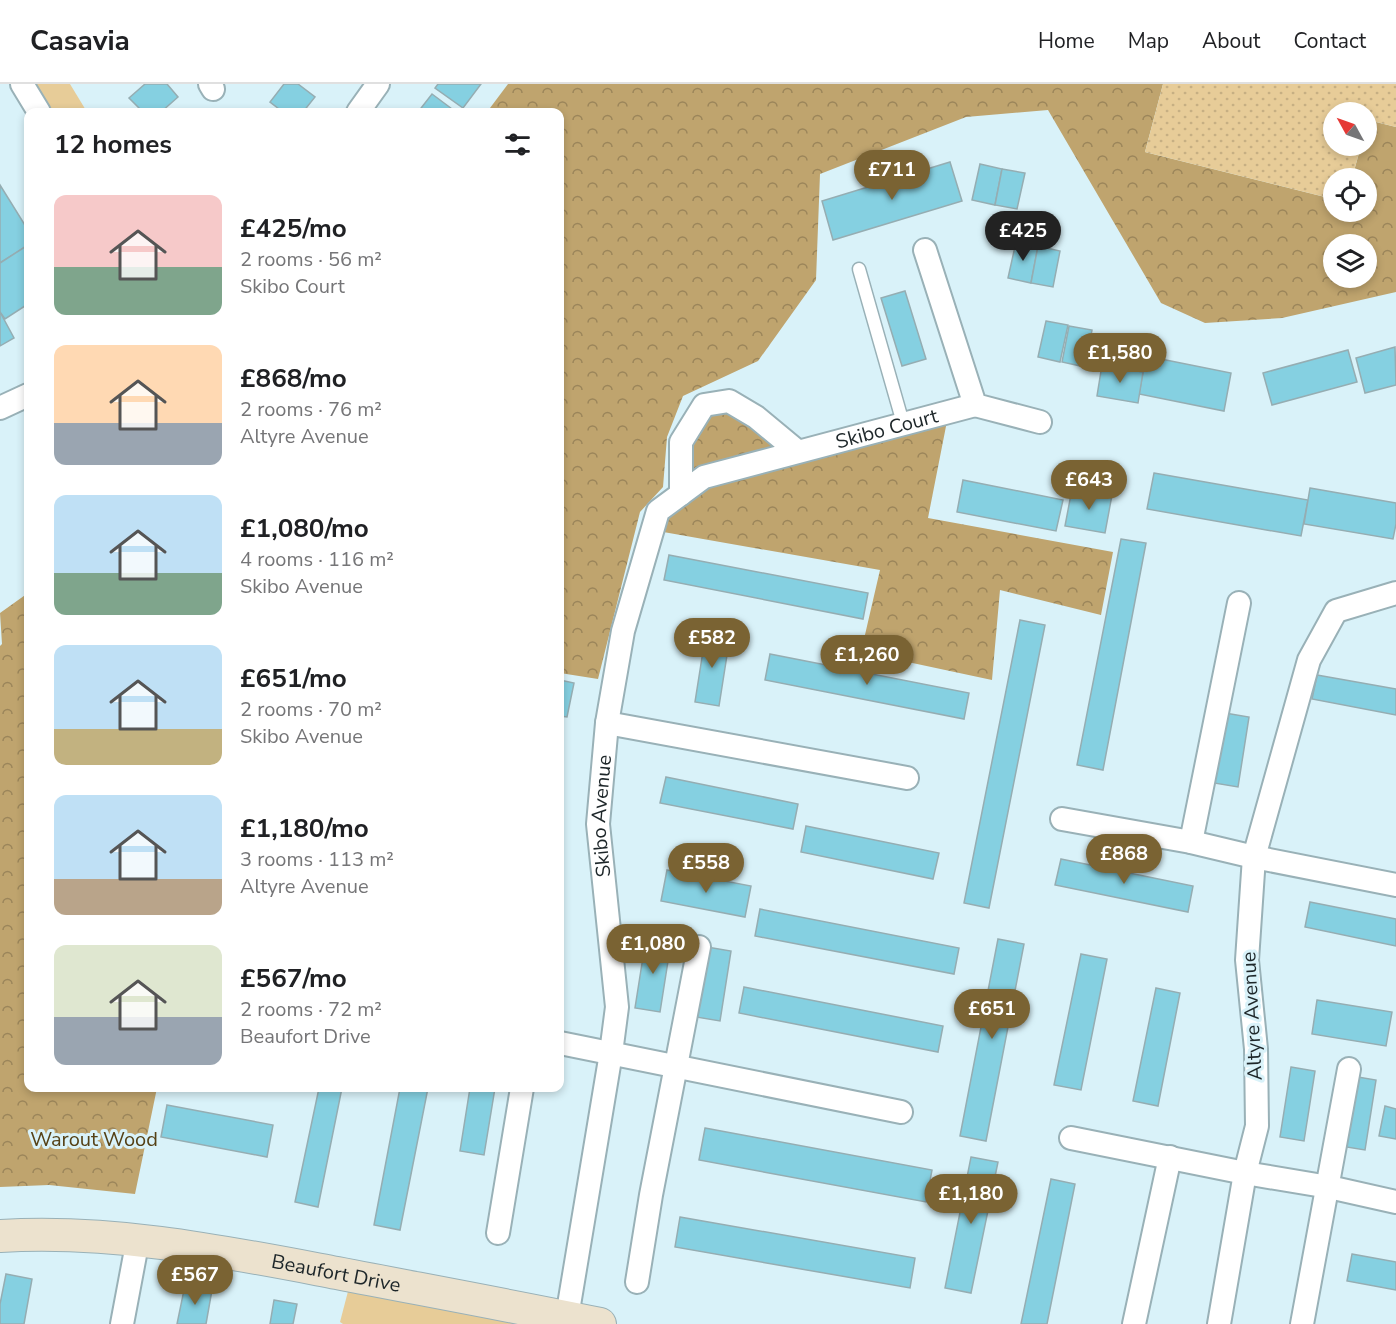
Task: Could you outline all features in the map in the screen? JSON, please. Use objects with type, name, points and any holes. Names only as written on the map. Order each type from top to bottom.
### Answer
[{"type":"street","points":[[22,84],[37,108]]},
{"type":"street","points":[[361,108],[378,84]]},
{"type":"street","points":[[925,250],[975,405]]},
{"type":"street","points":[[0,408],[24,397]]},
{"type":"street","points":[[681,494],[681,442],[704,405],[729,401],[756,417],[797,451]]},
{"type":"street","name":"Skibo Court","points":[[797,451],[975,405],[1040,422]]},
{"type":"street","name":"Skibo Avenue","points":[[567,1317],[611,1053],[616,1007],[598,824],[607,723],[623,631],[658,511],[704,477],[797,451]]},
{"type":"street","name":"Altyre Avenue","points":[[1220,1324],[1245,1173],[1257,1126],[1256,1049],[1247,960],[1254,857],[1309,660],[1336,611],[1396,593]]},
{"type":"street","points":[[1191,842],[1239,603]]},
{"type":"street","points":[[607,723],[907,777]]},
{"type":"street","points":[[1062,819],[1191,842],[1396,885]]},
{"type":"street","points":[[637,1282],[651,1195],[699,947]]},
{"type":"street","points":[[564,1044],[901,1112]]},
{"type":"street","points":[[1302,1324],[1349,1069]]},
{"type":"street","points":[[498,1233],[521,1092]]},
{"type":"street","points":[[1071,1138],[1170,1156],[1245,1173],[1329,1186],[1396,1202]]},
{"type":"street","points":[[1134,1324],[1170,1156]]},
{"type":"street","name":"Beaufort Drive","points":[[0,1236],[85,1234],[138,1239],[278,1262],[600,1324]]},
{"type":"street","points":[[122,1324],[138,1239]]},
{"type":"lane","points":[[859,269],[903,423]]},
{"type":"shaded area","points":[[22,84],[70,84],[85,108],[37,108]]},
{"type":"shaded area","points":[[1163,84],[1396,84],[1396,127],[1377,122],[1377,102],[1323,102],[1323,156],[1358,156],[1355,168],[1323,168],[1323,196],[1145,152]]},
{"type":"shaded area","points":[[352,1276],[600,1324],[343,1324],[340,1322]]},
{"type":"green space","points":[[508,84],[1163,84],[1145,152],[1323,196],[1323,222],[1377,222],[1377,168],[1355,168],[1358,156],[1377,156],[1377,122],[1396,127],[1396,292],[1282,318],[1205,323],[1161,303],[1048,110],[966,117],[820,174],[816,280],[758,361],[683,396],[667,437],[663,487],[640,512],[598,679],[564,674],[564,108],[490,108]]},
{"type":"green space","points":[[729,401],[798,451],[949,411],[928,518],[1113,552],[1101,615],[1000,590],[992,680],[861,652],[880,570],[652,530],[681,494],[681,442],[704,405]]},
{"type":"green space","name":"Warout Wood","points":[[24,596],[24,1092],[156,1092],[135,1194],[49,1185],[0,1187],[0,646],[2,644],[0,613]]},
{"type":"building","points":[[145,84],[167,84],[178,97],[166,108],[139,108],[129,98]]},
{"type":"building","points":[[284,84],[298,84],[315,97],[306,108],[278,108],[270,102]]},
{"type":"building","points":[[438,84],[481,84],[463,108],[435,88]]},
{"type":"building","points":[[432,94],[451,108],[421,108]]},
{"type":"building","points":[[950,162],[962,201],[833,240],[822,201]]},
{"type":"building","points":[[980,164],[1002,169],[995,205],[972,200]]},
{"type":"building","points":[[1002,169],[1025,173],[1017,209],[995,205]]},
{"type":"building","points":[[0,185],[24,224],[24,248],[0,263]]},
{"type":"building","points":[[1016,242],[1038,246],[1031,283],[1008,278]]},
{"type":"building","points":[[1038,246],[1060,251],[1053,287],[1031,283]]},
{"type":"building","points":[[24,248],[24,307],[5,319],[0,312],[0,263]]},
{"type":"building","points":[[905,291],[926,359],[902,366],[881,298]]},
{"type":"building","points":[[0,312],[14,338],[0,346]]},
{"type":"building","points":[[1046,321],[1068,325],[1060,362],[1038,357]]},
{"type":"building","points":[[1069,326],[1092,330],[1085,367],[1062,362]]},
{"type":"building","points":[[1395,347],[1396,385],[1365,393],[1356,358]]},
{"type":"building","points":[[1348,350],[1357,382],[1272,405],[1263,373]]},
{"type":"building","points":[[1146,356],[1231,373],[1224,411],[1139,394]]},
{"type":"building","points":[[1102,365],[1143,372],[1138,403],[1097,396]]},
{"type":"building","points":[[1154,473],[1308,500],[1301,536],[1147,509]]},
{"type":"building","points":[[963,480],[1063,500],[1056,531],[957,512]]},
{"type":"building","points":[[1310,488],[1396,503],[1393,539],[1304,524]]},
{"type":"building","points":[[1072,489],[1112,495],[1105,533],[1065,526]]},
{"type":"building","points":[[1121,539],[1146,543],[1103,770],[1077,765]]},
{"type":"building","points":[[669,555],[868,593],[863,619],[664,580]]},
{"type":"building","points":[[1020,620],[1045,625],[989,908],[964,903]]},
{"type":"building","points":[[706,632],[730,636],[719,706],[695,702]]},
{"type":"building","points":[[770,654],[969,693],[964,719],[765,680]]},
{"type":"building","points":[[1317,675],[1396,689],[1396,715],[1312,699]]},
{"type":"building","points":[[564,681],[574,683],[567,717],[564,717]]},
{"type":"building","points":[[1225,713],[1249,717],[1238,787],[1214,783]]},
{"type":"building","points":[[666,777],[798,804],[793,829],[660,803]]},
{"type":"building","points":[[806,826],[939,853],[933,879],[801,852]]},
{"type":"building","points":[[1061,859],[1193,886],[1188,912],[1055,885]]},
{"type":"building","points":[[667,870],[751,886],[745,917],[661,901]]},
{"type":"building","points":[[1310,902],[1396,919],[1396,946],[1305,927]]},
{"type":"building","points":[[760,909],[959,948],[954,974],[755,936]]},
{"type":"building","points":[[646,938],[671,942],[660,1012],[635,1008]]},
{"type":"building","points":[[998,939],[1024,944],[986,1141],[960,1136]]},
{"type":"building","points":[[707,947],[731,951],[720,1021],[696,1017]]},
{"type":"building","points":[[1081,954],[1107,959],[1081,1090],[1054,1085]]},
{"type":"building","points":[[744,987],[943,1026],[938,1052],[739,1013]]},
{"type":"building","points":[[1156,988],[1180,993],[1158,1106],[1133,1101]]},
{"type":"building","points":[[1317,1000],[1392,1012],[1386,1046],[1312,1034]]},
{"type":"building","points":[[1291,1067],[1315,1071],[1304,1141],[1280,1137]]},
{"type":"building","points":[[1352,1076],[1376,1080],[1365,1150],[1340,1146]]},
{"type":"building","points":[[318,1092],[341,1092],[318,1207],[295,1202]]},
{"type":"building","points":[[399,1092],[427,1092],[400,1230],[374,1225]]},
{"type":"building","points":[[469,1092],[494,1092],[484,1155],[460,1151]]},
{"type":"building","points":[[167,1105],[273,1125],[267,1157],[161,1137]]},
{"type":"building","points":[[1385,1106],[1396,1109],[1396,1139],[1379,1136]]},
{"type":"building","points":[[705,1128],[932,1170],[926,1202],[699,1160]]},
{"type":"building","points":[[971,1157],[998,1162],[971,1293],[945,1288]]},
{"type":"building","points":[[1051,1179],[1075,1184],[1047,1324],[1021,1324]]},
{"type":"building","points":[[680,1217],[915,1258],[910,1288],[675,1247]]},
{"type":"building","points":[[1352,1254],[1396,1262],[1396,1290],[1347,1281]]},
{"type":"building","points":[[6,1274],[32,1279],[24,1324],[0,1324],[0,1304]]},
{"type":"building","points":[[185,1285],[212,1290],[206,1324],[177,1324]]},
{"type":"building","points":[[274,1300],[297,1304],[293,1324],[270,1324]]}]
